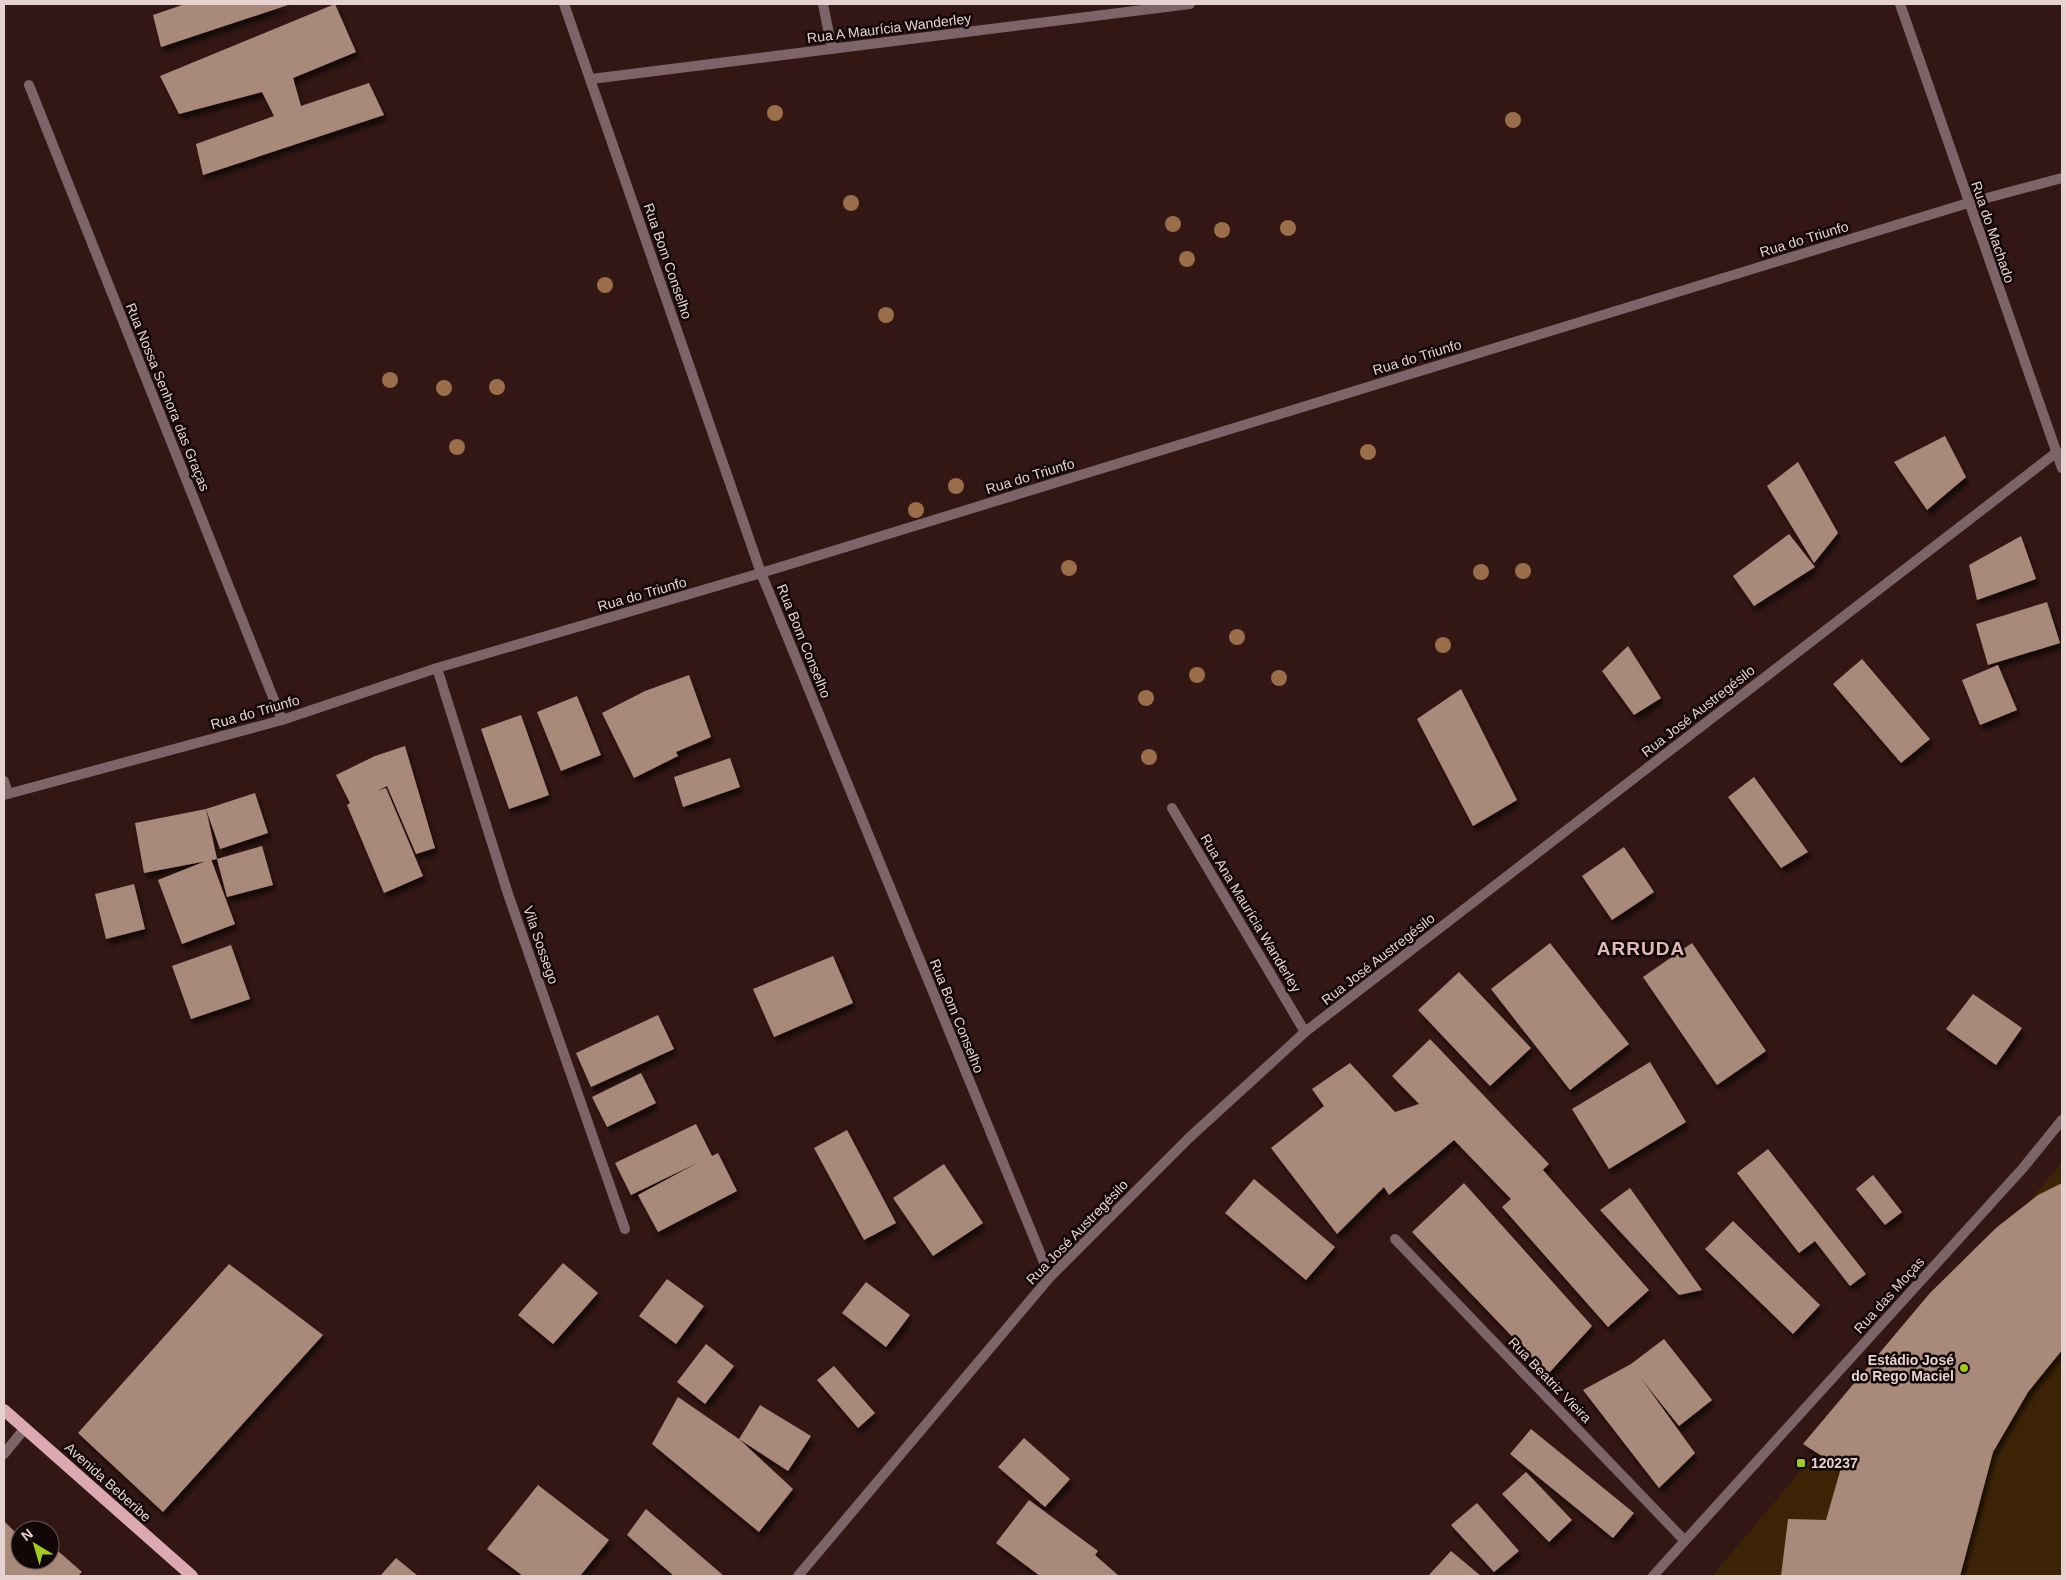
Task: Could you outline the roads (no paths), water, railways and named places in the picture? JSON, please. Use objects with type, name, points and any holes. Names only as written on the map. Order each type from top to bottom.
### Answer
[{"type":"main road","name":"Avenida Beberibe","points":[[4,1410],[192,1576]]},
{"type":"street","name":"Rua Bom Conselho","points":[[564,4],[761,573],[1050,1277]]},
{"type":"street","points":[[823,4],[832,49]]},
{"type":"street","name":"Rua A Maurícia Wanderley","points":[[591,79],[1190,4]]},
{"type":"street","name":"Rua do Machado","points":[[1900,4],[2062,468]]},
{"type":"street","name":"Rua Nossa Senhora das Graças","points":[[29,85],[282,720]]},
{"type":"street","name":"Rua do Triunfo","points":[[6,794],[282,720],[437,668],[761,573],[1968,203],[2062,178]]},
{"type":"street","name":"Rua José Austregésilo","points":[[798,1576],[1050,1277],[1190,1138],[1305,1032],[2057,452]]},
{"type":"street","name":"Vila Sossego","points":[[437,668],[508,894],[626,1229]]},
{"type":"street","points":[[4,781],[6,794]]},
{"type":"street","name":"Rua Ana Maurícia Wanderley","points":[[1172,808],[1305,1032]]},
{"type":"street","name":"Rua das Moças","points":[[1653,1576],[2016,1175],[2062,1120]]},
{"type":"street","name":"Rua Beatriz Vieira","points":[[1395,1240],[1684,1540]]},
{"type":"street","points":[[4,1454],[25,1428]]},
{"type":"place","name":"Estádio José do Rego Maciel","points":[[1964,1368]]},
{"type":"place","name":"120237","points":[[1801,1463]]},
{"type":"district","name":"ARRUDA","points":[[1641,948]]}]
